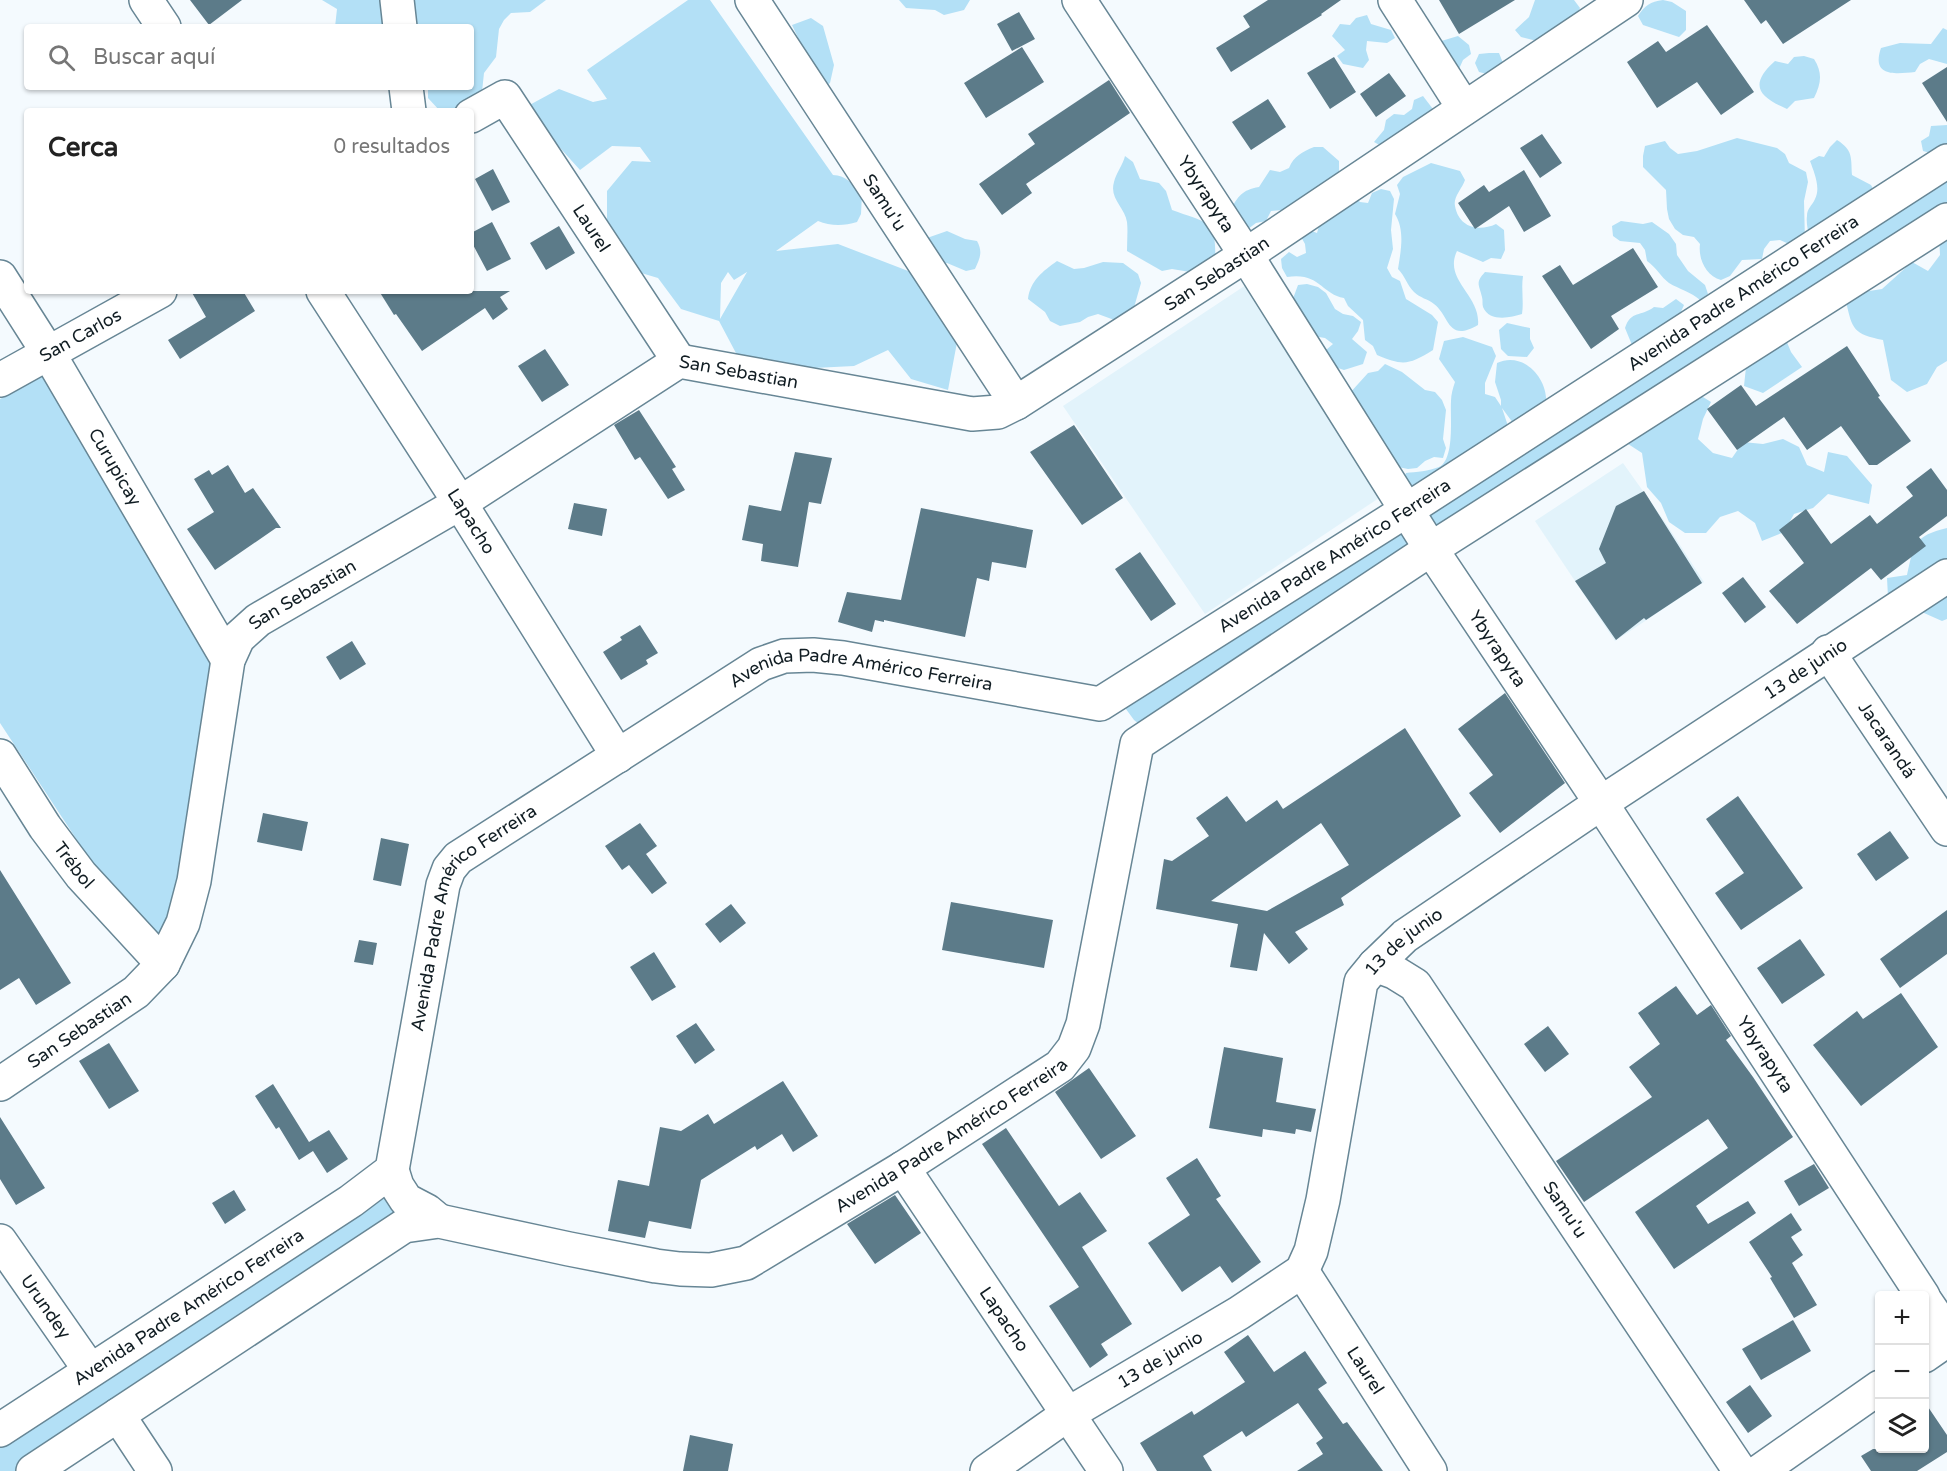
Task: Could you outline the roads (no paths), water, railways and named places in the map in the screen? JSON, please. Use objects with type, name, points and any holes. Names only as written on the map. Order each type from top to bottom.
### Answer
[{"type":"street","points":[[146,0],[162,24]]},
{"type":"street","points":[[397,0],[400,24]]},
{"type":"street","name":"Samu'u","points":[[752,0],[1016,404]]},
{"type":"street","name":"Ybyrapyta","points":[[1078,0],[1246,255],[1431,549],[1920,1291]]},
{"type":"street","points":[[1395,0],[1464,108]]},
{"type":"street","name":"San Sebastian","points":[[0,1084],[136,992],[164,964],[183,923],[194,881],[228,660],[238,638],[258,620],[460,503],[678,361],[972,414],[998,412],[1016,404],[1246,255],[1626,0]]},
{"type":"street","points":[[406,90],[409,108]]},
{"type":"street","name":"Laurel","points":[[474,114],[505,97],[678,361]]},
{"type":"street","name":"Avenida Padre Américo Ferreira","points":[[0,1430],[351,1201],[392,1170],[443,885],[449,869],[458,858],[761,664],[784,656],[813,655],[843,658],[1100,704],[1407,510],[1947,161]]},
{"type":"street","points":[[1100,704],[1116,717],[1137,744],[1431,549],[1947,220]]},
{"type":"street","name":"Curupicay","points":[[0,277],[48,354],[228,660]]},
{"type":"street","name":"San Carlos","points":[[0,380],[155,294]]},
{"type":"street","name":"Lapacho","points":[[325,294],[460,503],[618,756]]},
{"type":"street","name":"13 de junio","points":[[987,1471],[1068,1414],[1239,1313],[1302,1270],[1311,1251],[1323,1200],[1361,982],[1375,964],[1405,936],[1600,803],[1947,576]]},
{"type":"street","name":"Jacarandá","points":[[1828,652],[1947,829]]},
{"type":"street","name":"Avenida Padre Américo Ferreira","points":[[33,1471],[404,1226],[439,1221],[656,1266],[711,1270],[746,1263],[903,1168],[1060,1066],[1074,1048],[1083,1024],[1137,744]]},
{"type":"street","name":"Trébol","points":[[0,756],[45,827],[81,874],[164,964]]},
{"type":"street","name":"Samu'u","points":[[1375,964],[1395,972],[1415,985],[1421,993],[1740,1471]]},
{"type":"street","name":"Lapacho","points":[[903,1168],[1106,1471]]},
{"type":"street","points":[[392,1170],[397,1186],[406,1200],[428,1211],[439,1221]]},
{"type":"street","name":"Urundey","points":[[0,1241],[90,1370]]},
{"type":"street","name":"Laurel","points":[[1302,1270],[1430,1471]]},
{"type":"street","name":"Ybyrapyta","points":[[1929,1305],[1947,1333]]},
{"type":"street","points":[[1929,1353],[1947,1340]]},
{"type":"street","points":[[1760,1471],[1875,1390]]},
{"type":"street","points":[[118,1415],[155,1471]]}]
